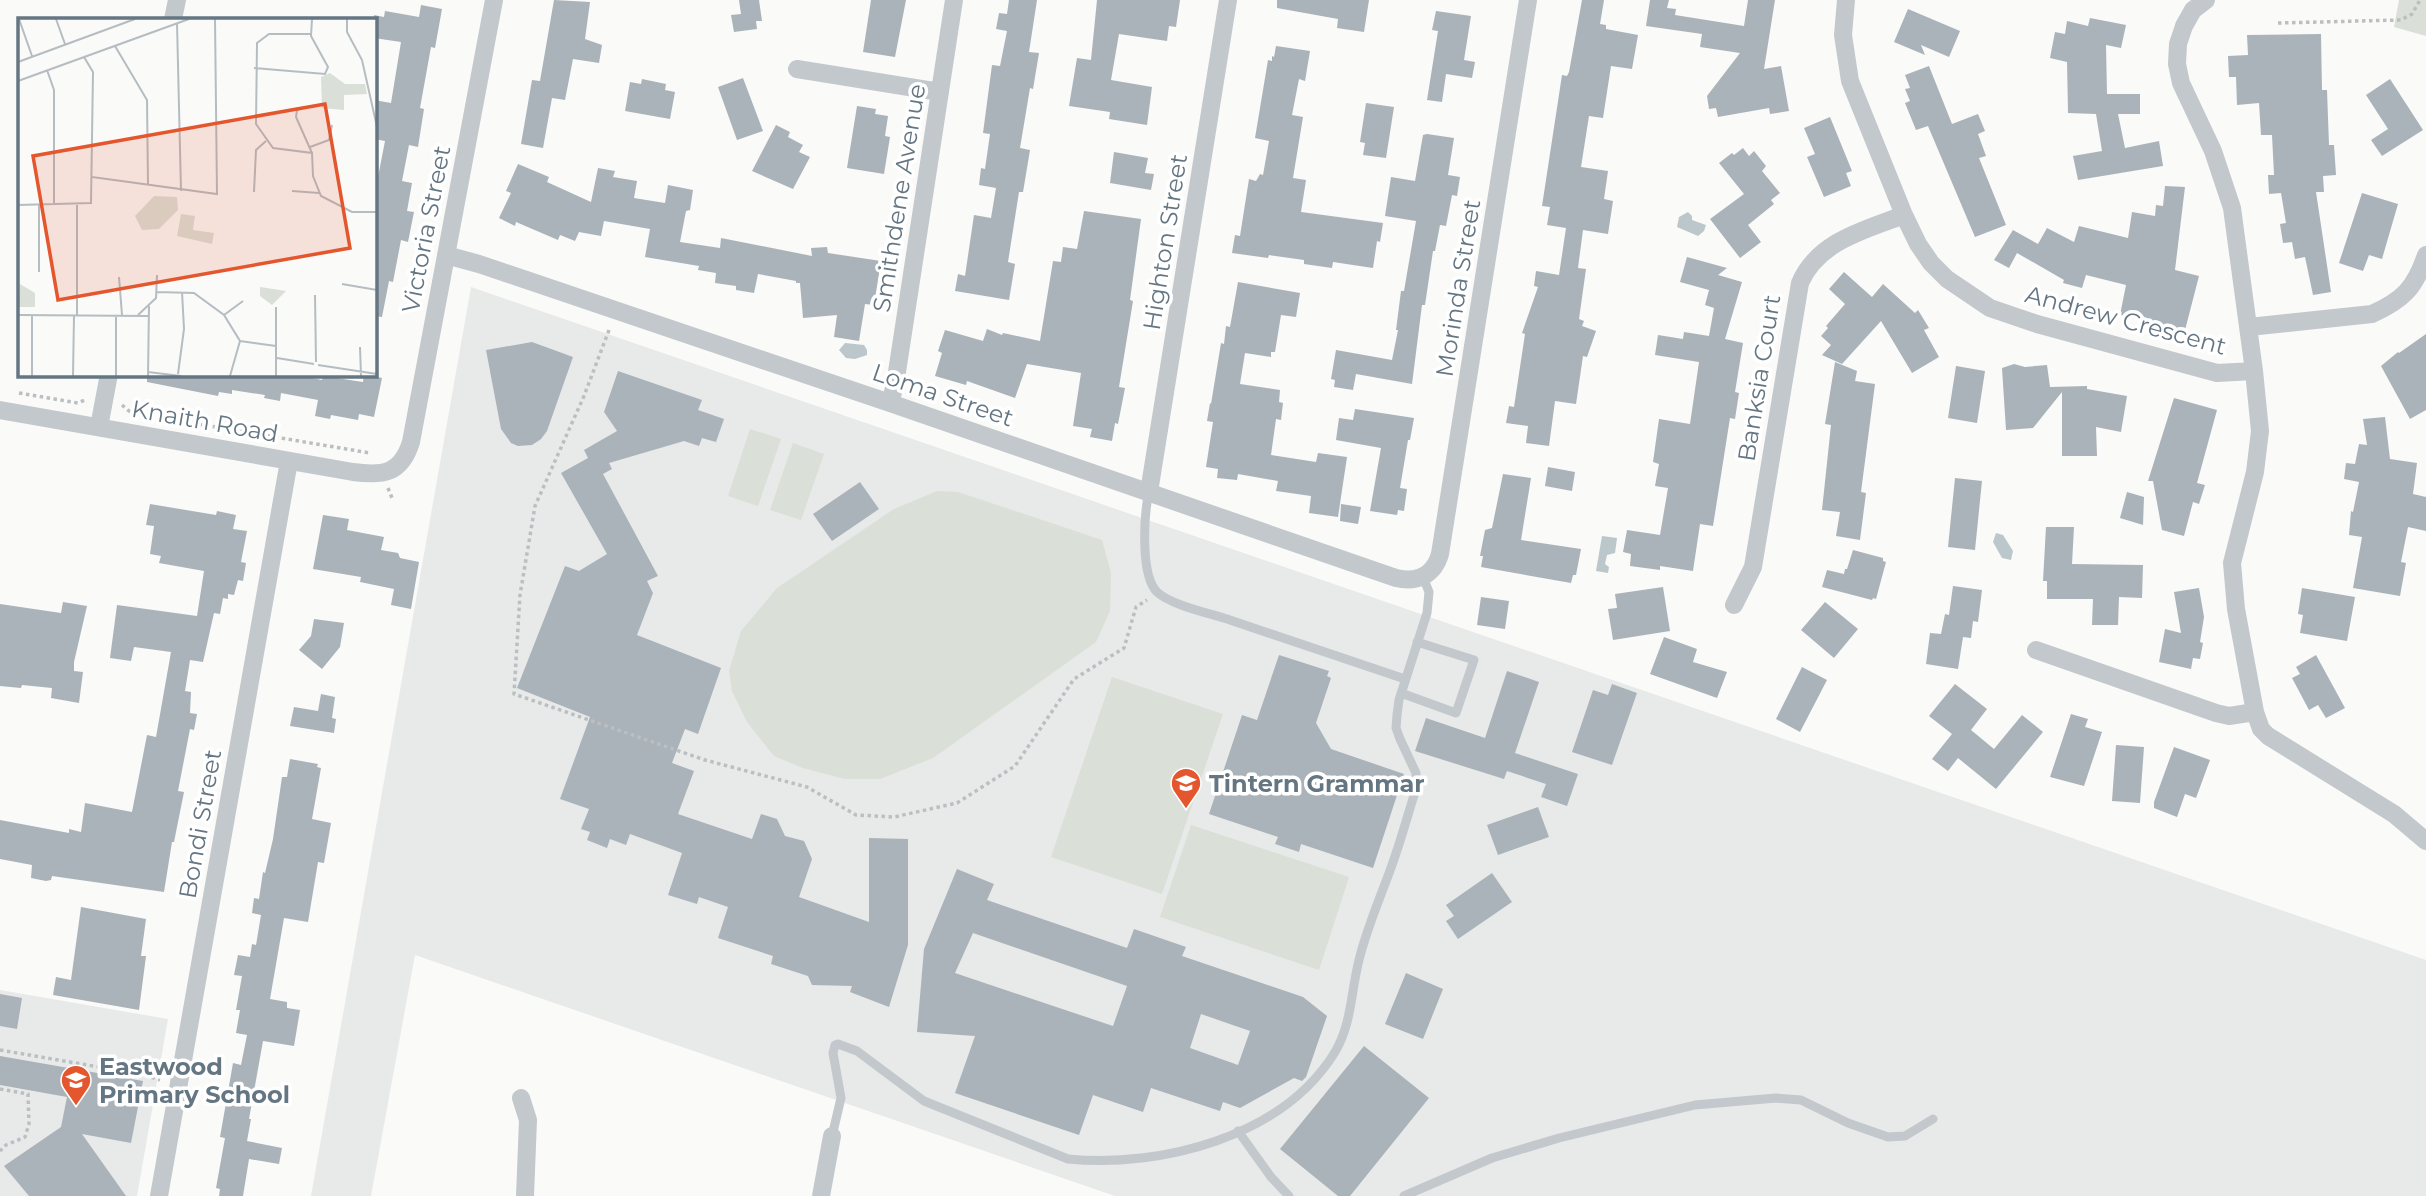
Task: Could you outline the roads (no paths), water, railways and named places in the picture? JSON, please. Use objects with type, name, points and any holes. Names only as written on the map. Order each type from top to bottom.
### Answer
[{"type":"street","points":[[173,18],[177,0]]},
{"type":"street","name":"Victoria Street","points":[[399,465],[411,442],[494,0]]},
{"type":"street","name":"Smithdene Avenue","points":[[890,403],[895,386],[954,0]]},
{"type":"street","name":"Highton Street","points":[[1149,492],[1228,0]]},
{"type":"street","name":"Morinda Street","points":[[1423,577],[1433,569],[1440,554],[1528,0]]},
{"type":"street","name":"Andrew Crescent","points":[[1846,0],[1843,35],[1850,81],[1918,244],[1931,263],[1947,279],[1990,308],[2037,324],[2217,373],[2254,372],[2260,431],[2255,472],[2232,563],[2236,609],[2255,712],[2261,729],[2268,736],[2394,814],[2426,841]]},
{"type":"street","points":[[2206,0],[2193,10],[2184,26],[2178,44],[2177,64],[2181,83],[2213,151],[2232,208],[2254,372]]},
{"type":"street","points":[[797,69],[940,92]]},
{"type":"street","name":"Banksia Court","points":[[1734,605],[1753,567],[1800,283],[1805,271],[1826,248],[1904,215]]},
{"type":"street","name":"Loma Street","points":[[446,255],[890,403],[1396,578],[1406,581],[1423,577]]},
{"type":"street","points":[[2249,327],[2372,314],[2390,306],[2407,293],[2420,273],[2426,255]]},
{"type":"street","points":[[99,427],[109,376]]},
{"type":"street","name":"Knaith Road","points":[[0,410],[368,474],[381,474],[399,465]]},
{"type":"street","name":"Bondi Street","points":[[159,1196],[289,461]]},
{"type":"street","points":[[2036,650],[2216,713],[2229,716],[2255,712]]},
{"type":"street","points":[[521,1098],[528,1120],[525,1196]]},
{"type":"street","points":[[821,1196],[832,1136]]},
{"type":"lane","points":[[1149,492],[1144,512],[1148,573],[1158,593],[1197,609],[1405,679]]},
{"type":"lane","points":[[832,1136],[841,1098],[833,1053],[835,1045],[838,1044],[857,1051],[925,1101],[1068,1159],[1091,1161],[1158,1157],[1187,1150],[1253,1125],[1296,1099],[1326,1064],[1342,1038],[1351,1008],[1359,961],[1416,789],[1416,774],[1396,727],[1401,693],[1427,609],[1429,592],[1423,577]]},
{"type":"lane","points":[[1401,693],[1456,713],[1474,660],[1417,642]]},
{"type":"lane","points":[[1404,1196],[1492,1158],[1559,1138],[1695,1105],[1776,1098],[1801,1100],[1848,1123],[1888,1137],[1905,1136],[1933,1119]]},
{"type":"lane","points":[[1238,1131],[1271,1177],[1289,1196]]},
{"type":"place","name":"Tintern Grammar","points":[[1186,810]]},
{"type":"place","name":"Eastwood Primary School","points":[[76,1107]]}]
